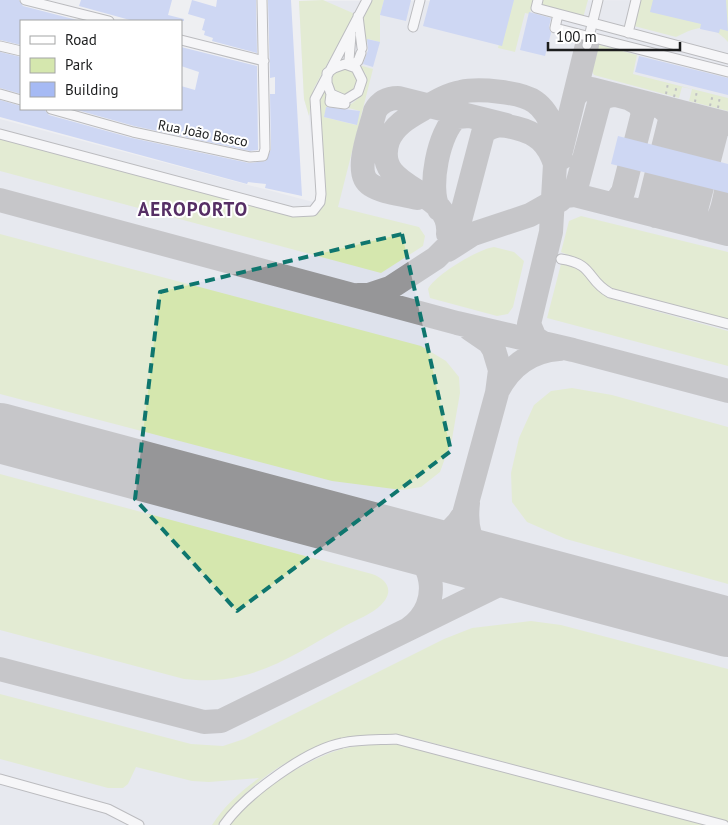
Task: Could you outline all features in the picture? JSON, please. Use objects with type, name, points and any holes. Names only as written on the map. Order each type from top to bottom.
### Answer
[{"type":"street","points":[[25,0],[104,20]]},
{"type":"street","points":[[182,40],[264,60],[262,0]]},
{"type":"street","points":[[0,134],[293,212],[313,211],[320,202],[321,194],[315,99],[367,0]]},
{"type":"street","points":[[412,27],[420,0]]},
{"type":"street","points":[[538,0],[536,8],[728,59]]},
{"type":"street","points":[[588,41],[598,0]]},
{"type":"street","points":[[628,33],[636,0]]},
{"type":"street","points":[[558,14],[555,28],[588,41],[728,72]]},
{"type":"street","points":[[327,73],[339,65],[351,66],[358,61],[362,50],[358,16]]},
{"type":"street","points":[[327,73],[327,83],[331,94],[347,99],[355,96],[361,87],[359,73],[351,66],[349,60],[351,30]]},
{"type":"street","points":[[0,46],[20,51]]},
{"type":"street","name":"Rua João Bosco","points":[[55,110],[153,137],[250,157],[262,156],[265,149],[264,60]]},
{"type":"street","points":[[0,94],[20,100]]},
{"type":"street","points":[[561,259],[584,266],[600,287],[610,293],[728,324]]},
{"type":"street","points":[[224,825],[233,813],[264,785],[306,758],[342,743],[396,738],[724,825]]},
{"type":"street","points":[[0,779],[108,809],[139,825]]},
{"type":"path","points":[[666,94],[668,83]]},
{"type":"path","points":[[674,97],[677,85]]},
{"type":"path","points":[[694,102],[697,90]]},
{"type":"path","points":[[710,106],[713,94]]},
{"type":"path","points":[[718,108],[720,96]]},
{"type":"highlighted area","points":[[402,234],[451,451],[237,611],[135,499],[160,292]]},
{"type":"shaded area","points":[[728,0],[728,825],[322,756],[284,777],[246,807],[230,825],[0,825],[0,119],[313,202],[316,196],[316,180],[309,116],[304,99],[299,1]]},
{"type":"green space","points":[[323,0],[355,14],[314,88],[309,116],[304,99],[299,1]]},
{"type":"green space","points":[[372,0],[384,0],[380,15],[380,42],[368,39],[366,44],[362,18]]},
{"type":"green space","points":[[510,0],[533,0],[530,14],[525,13],[515,52],[498,48]]},
{"type":"green space","points":[[543,0],[588,0],[583,18],[542,6]]},
{"type":"green space","points":[[640,0],[728,0],[728,42],[715,31],[704,28],[691,30],[676,37],[634,26]]},
{"type":"green space","points":[[596,44],[637,55],[633,74],[728,98],[728,111],[689,101],[692,89],[682,87],[679,98],[594,75],[591,69]]},
{"type":"green space","points":[[359,65],[373,69],[338,207],[419,227],[425,236],[423,246],[381,273],[0,171],[0,137],[299,217],[309,216],[319,211],[326,189],[317,107],[325,89],[328,103],[324,117],[356,125],[360,111],[345,107],[358,99],[365,86],[366,75]]},
{"type":"green space","points":[[345,68],[354,72],[358,81],[354,90],[345,94],[336,90],[332,81],[336,72]]},
{"type":"green space","points":[[581,216],[728,252],[728,321],[608,288],[585,262],[561,252],[569,221]]},
{"type":"green space","points":[[0,234],[421,346],[446,361],[459,377],[460,393],[452,439],[440,472],[421,487],[402,490],[332,481],[0,394]]},
{"type":"green space","points":[[494,247],[514,252],[524,261],[513,307],[508,314],[497,316],[430,298],[428,289],[439,277],[468,257]]},
{"type":"green space","points":[[561,264],[576,267],[582,271],[608,298],[728,331],[728,366],[547,318]]},
{"type":"green space","points":[[572,388],[612,395],[728,427],[728,584],[566,539],[527,522],[512,502],[511,473],[519,438],[534,405],[551,391]]},
{"type":"green space","points":[[0,474],[372,574],[385,582],[388,595],[381,605],[364,617],[307,648],[255,672],[220,680],[184,679],[0,630]]},
{"type":"green space","points":[[531,621],[561,625],[728,669],[728,822],[414,738],[385,736],[357,738],[330,744],[304,753],[280,766],[257,783],[237,802],[218,825],[212,825],[222,811],[259,778],[209,782],[192,781],[136,767],[128,784],[123,788],[108,788],[0,759],[0,694],[191,744],[223,746],[244,739],[444,639],[472,628]]},
{"type":"green space","points":[[401,744],[707,825],[230,825],[240,813],[268,788],[319,757],[351,747]]},
{"type":"building","points":[[0,0],[19,0],[23,6],[77,20],[20,20],[20,45],[0,40]]},
{"type":"building","points":[[81,0],[172,0],[168,15],[184,19],[184,21],[130,20],[79,6]]},
{"type":"building","points":[[192,0],[216,7],[217,0],[256,0],[257,53],[212,41],[213,38],[204,35],[205,31],[202,30],[205,19],[188,14]]},
{"type":"building","points":[[268,0],[291,0],[302,196],[265,188],[266,184],[248,182],[247,184],[0,117],[0,100],[20,106],[20,110],[45,110],[49,115],[132,138],[249,163],[266,161],[271,149],[270,94],[275,94],[275,77],[270,78]]},
{"type":"building","points":[[384,0],[411,0],[406,21],[380,15]]},
{"type":"building","points":[[430,0],[514,0],[502,46],[423,26]]},
{"type":"building","points":[[653,0],[726,0],[728,31],[720,29],[719,33],[700,29],[701,24],[650,12]]},
{"type":"building","points":[[529,12],[551,18],[549,27],[551,33],[545,56],[520,50]]},
{"type":"building","points":[[367,39],[380,42],[373,67],[363,64],[368,50]]},
{"type":"building","points":[[182,47],[257,66],[258,150],[250,151],[134,126],[77,110],[182,110],[182,86],[195,90],[199,72],[182,66]]},
{"type":"building","points":[[0,52],[20,57],[20,94],[0,88]]},
{"type":"building","points":[[639,56],[728,78],[728,95],[635,72]]},
{"type":"building","points":[[326,107],[360,111],[357,125],[324,117]]},
{"type":"building","points":[[618,136],[728,164],[728,193],[611,164]]},
{"type":"taxiway","points":[[561,151],[587,45]]},
{"type":"taxiway","points":[[575,96],[582,89],[592,89],[728,124]]},
{"type":"taxiway","points":[[448,234],[446,219],[438,207],[427,197],[401,180],[391,170],[386,158],[388,141],[391,135],[407,118],[442,99],[461,92],[489,91],[510,93],[529,99],[542,108],[551,122],[559,141],[560,159]]},
{"type":"taxiway","points":[[448,250],[473,234],[530,215],[576,189],[599,103],[604,97],[613,95]]},
{"type":"taxiway","points":[[417,198],[381,190],[371,185],[363,171],[367,139],[375,111],[382,103],[398,98],[506,125]]},
{"type":"taxiway","points":[[605,203],[616,202],[623,192],[643,113],[639,104],[632,100]]},
{"type":"taxiway","points":[[631,209],[642,209],[650,201],[670,120],[669,114],[661,107]]},
{"type":"taxiway","points":[[656,216],[669,213],[673,205],[693,127],[691,117],[685,113]]},
{"type":"taxiway","points":[[439,209],[434,188],[440,147],[445,134],[457,117],[469,116]]},
{"type":"taxiway","points":[[680,222],[691,220],[695,214],[716,133],[714,123],[707,119]]},
{"type":"taxiway","points":[[358,295],[369,295],[390,288],[436,258],[451,243],[457,232],[483,133],[499,126],[516,128],[530,133],[541,140],[549,150],[555,164],[551,232],[529,324],[535,338],[543,343]]},
{"type":"taxiway","points":[[703,228],[710,227],[719,217],[728,182]]},
{"type":"taxiway","points":[[559,201],[565,196],[575,195],[728,234]]},
{"type":"taxiway","points":[[0,200],[457,323],[573,350],[728,391]]},
{"type":"taxiway","points":[[392,537],[424,541],[433,539],[450,532],[464,514],[497,393],[500,370],[494,350],[489,342],[470,329]]},
{"type":"taxiway","points":[[497,392],[508,375],[522,362],[539,353],[559,349]]},
{"type":"taxiway","points":[[468,503],[467,521],[470,535],[475,545],[483,554],[504,565],[533,574]]},
{"type":"taxiway","points":[[398,540],[410,547],[420,557],[427,568],[430,581],[431,593],[428,606],[421,618],[410,628]]},
{"type":"taxiway","points":[[0,669],[204,722],[221,721],[509,580],[527,576],[539,576]]},
{"type":"runway","points":[[0,433],[728,627]]},
{"type":"district","name":"AEROPORTO","points":[[193,209]]}]
